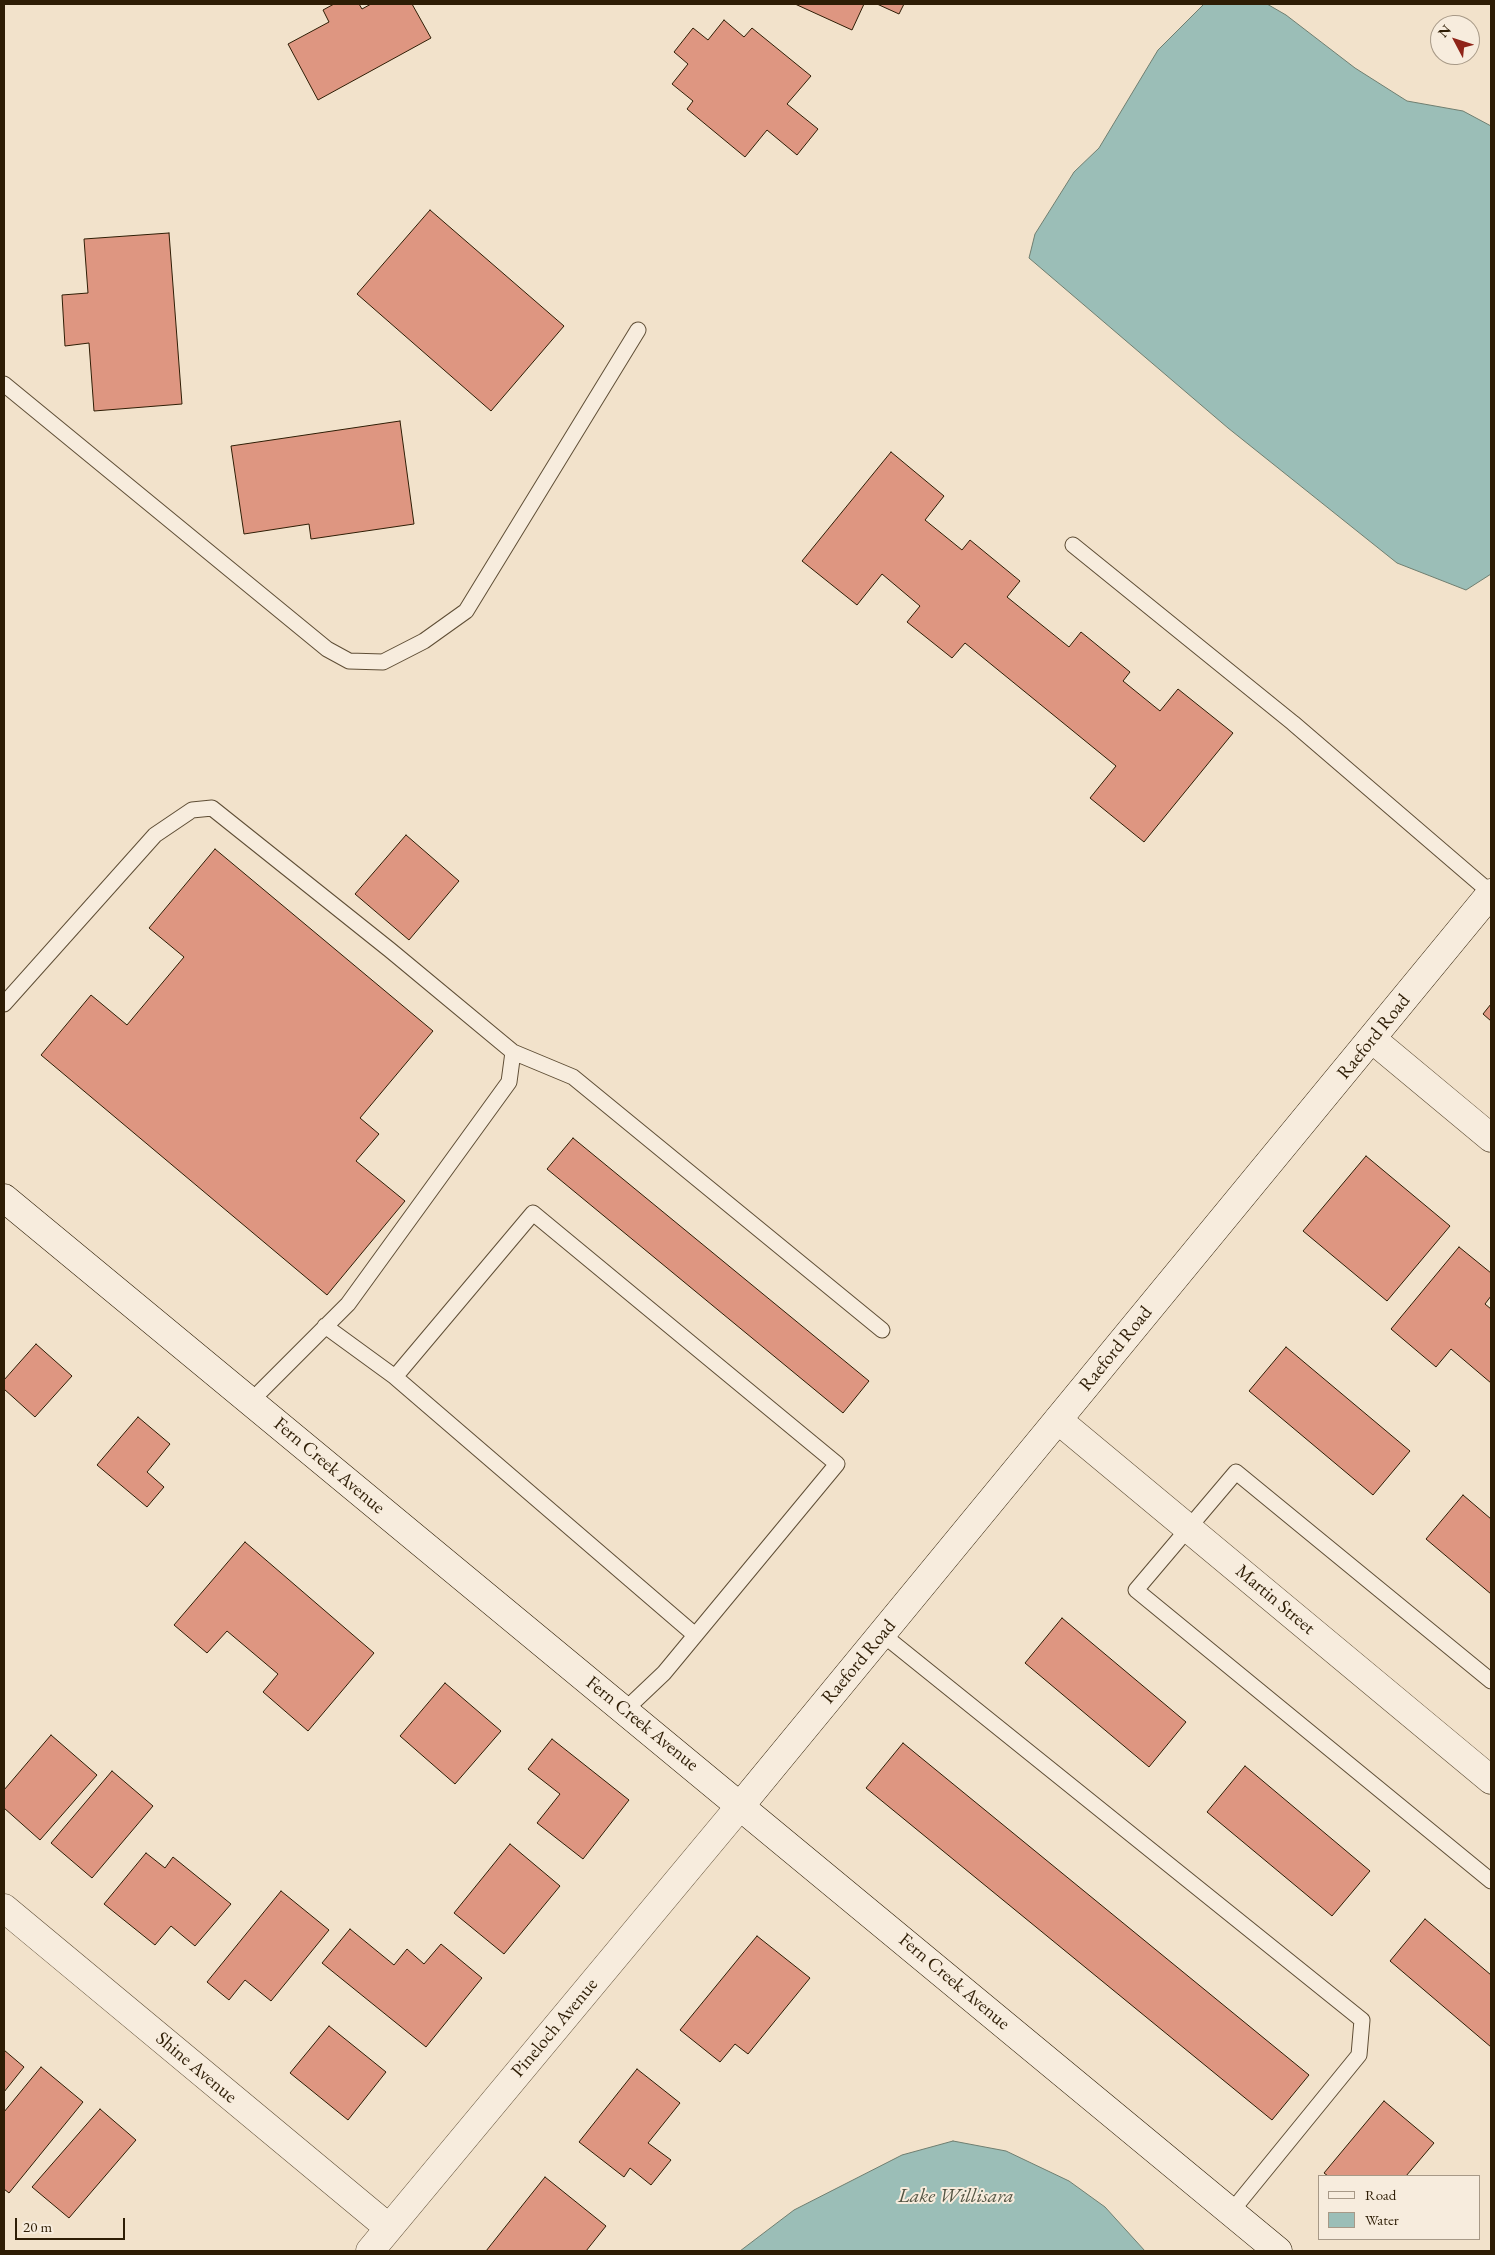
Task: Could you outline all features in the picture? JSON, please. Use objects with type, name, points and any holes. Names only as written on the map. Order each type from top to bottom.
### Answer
[{"type":"street","name":"Raeford Road","points":[[741,1805],[1491,893]]},
{"type":"street","points":[[1372,1039],[1491,1138]]},
{"type":"street","name":"Fern Creek Avenue","points":[[4,1198],[741,1805],[1278,2251]]},
{"type":"street","name":"Martin Street","points":[[1058,1420],[1491,1780]]},
{"type":"street","name":"Pineloch Avenue","points":[[370,2251],[741,1805]]},
{"type":"street","name":"Shine Avenue","points":[[4,1908],[389,2228]]},
{"type":"lane","points":[[4,384],[326,650],[349,662],[383,662],[424,640],[466,611],[638,330]]},
{"type":"lane","points":[[1073,545],[1293,723],[1491,893]]},
{"type":"lane","points":[[4,1004],[155,835],[192,810],[212,808],[390,950],[513,1052],[573,1077],[882,1330]]},
{"type":"lane","points":[[251,1401],[348,1304],[509,1082],[513,1052]]},
{"type":"lane","points":[[395,1377],[533,1213],[837,1464],[664,1673],[625,1710]]},
{"type":"lane","points":[[325,1326],[395,1377],[695,1635]]},
{"type":"lane","points":[[1491,1681],[1236,1472],[1136,1590],[1491,1881]]},
{"type":"lane","points":[[882,1634],[1362,2020],[1359,2055],[1231,2212]]},
{"type":"water","points":[[1204,4],[1267,4],[1286,15],[1355,68],[1407,101],[1463,111],[1491,126],[1491,574],[1466,590],[1397,563],[1228,428],[1029,258],[1035,234],[1074,172],[1099,148],[1158,50]]},
{"type":"water","name":"Lake Willisara","points":[[953,2141],[1006,2151],[1069,2181],[1105,2207],[1145,2251],[740,2251],[794,2210],[902,2155]]},
{"type":"building","points":[[334,4],[359,4],[362,9],[371,4],[412,4],[431,38],[318,100],[288,44],[329,22],[323,10]]},
{"type":"building","points":[[795,4],[864,4],[852,30]]},
{"type":"building","points":[[877,4],[904,4],[899,14]]},
{"type":"building","points":[[724,20],[744,37],[752,28],[811,76],[787,104],[818,129],[797,155],[767,130],[745,157],[687,109],[693,101],[672,84],[688,64],[674,52],[693,28],[708,40]]},
{"type":"building","points":[[430,210],[564,326],[491,411],[357,294]]},
{"type":"building","points":[[169,233],[182,404],[94,411],[89,343],[65,346],[62,295],[88,293],[84,239]]},
{"type":"building","points":[[400,421],[414,524],[311,539],[309,524],[244,534],[231,446]]},
{"type":"building","points":[[891,452],[944,496],[925,520],[962,550],[970,540],[1020,581],[1007,597],[1069,647],[1081,632],[1130,672],[1123,681],[1160,711],[1178,689],[1233,733],[1144,842],[1090,798],[1116,766],[965,643],[952,658],[907,622],[920,606],[882,574],[857,605],[802,561]]},
{"type":"building","points":[[406,835],[459,881],[409,940],[355,894]]},
{"type":"building","points":[[215,849],[433,1031],[360,1118],[379,1134],[356,1161],[405,1201],[327,1295],[41,1055],[91,995],[127,1025],[184,957],[149,928]]},
{"type":"building","points":[[1491,1004],[1491,1021],[1483,1014]]},
{"type":"building","points":[[573,1138],[869,1381],[843,1413],[547,1169]]},
{"type":"building","points":[[1366,1156],[1450,1226],[1387,1301],[1303,1231]]},
{"type":"building","points":[[1459,1247],[1491,1273],[1491,1296],[1485,1304],[1491,1309],[1491,1383],[1451,1349],[1436,1367],[1391,1329]]},
{"type":"building","points":[[36,1344],[72,1376],[35,1417],[4,1389],[4,1380]]},
{"type":"building","points":[[1286,1347],[1410,1451],[1373,1495],[1249,1391]]},
{"type":"building","points":[[138,1417],[170,1444],[147,1472],[164,1487],[147,1507],[97,1465]]},
{"type":"building","points":[[1463,1495],[1491,1519],[1491,1594],[1426,1539]]},
{"type":"building","points":[[245,1542],[374,1653],[308,1731],[263,1692],[278,1674],[227,1631],[207,1653],[174,1625]]},
{"type":"building","points":[[1062,1618],[1186,1722],[1149,1767],[1025,1663]]},
{"type":"building","points":[[445,1683],[501,1731],[455,1784],[400,1736]]},
{"type":"building","points":[[51,1735],[97,1775],[40,1840],[4,1808],[4,1790]]},
{"type":"building","points":[[552,1739],[629,1800],[583,1859],[537,1823],[560,1794],[528,1769]]},
{"type":"building","points":[[903,1743],[1309,2075],[1272,2120],[866,1788]]},
{"type":"building","points":[[1245,1766],[1370,1871],[1332,1916],[1207,1812]]},
{"type":"building","points":[[112,1771],[153,1806],[92,1878],[51,1843]]},
{"type":"building","points":[[510,1844],[560,1886],[504,1954],[454,1913]]},
{"type":"building","points":[[146,1853],[165,1868],[173,1857],[231,1904],[195,1946],[171,1926],[155,1945],[104,1904]]},
{"type":"building","points":[[281,1891],[329,1930],[271,2001],[245,1980],[229,2000],[207,1982]]},
{"type":"building","points":[[1425,1919],[1491,1975],[1491,2047],[1390,1961]]},
{"type":"building","points":[[350,1929],[394,1965],[407,1949],[424,1964],[441,1944],[482,1978],[426,2047],[322,1963]]},
{"type":"building","points":[[757,1936],[810,1978],[748,2054],[735,2044],[720,2062],[680,2030]]},
{"type":"building","points":[[329,2026],[386,2072],[348,2120],[290,2073]]},
{"type":"building","points":[[4,2050],[24,2067],[4,2092]]},
{"type":"building","points":[[41,2067],[83,2102],[9,2193],[4,2189],[4,2112]]},
{"type":"building","points":[[637,2069],[680,2103],[648,2143],[671,2160],[651,2185],[630,2168],[624,2177],[579,2142]]},
{"type":"building","points":[[1384,2101],[1434,2143],[1407,2175],[1327,2175],[1324,2173]]},
{"type":"building","points":[[100,2109],[136,2140],[69,2218],[32,2187]]},
{"type":"building","points":[[545,2177],[606,2226],[586,2251],[486,2251]]}]
